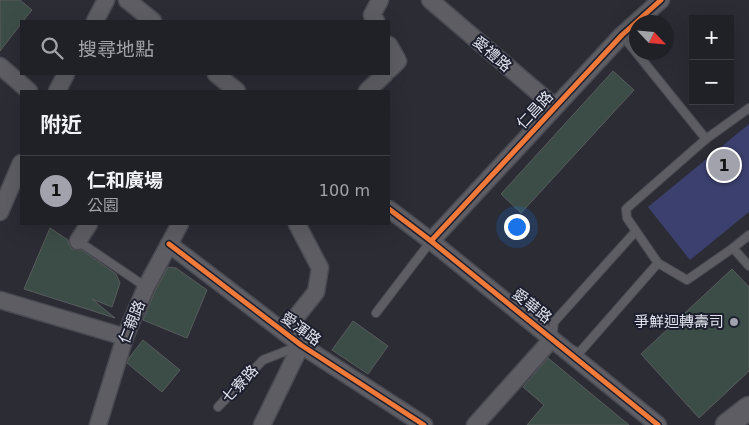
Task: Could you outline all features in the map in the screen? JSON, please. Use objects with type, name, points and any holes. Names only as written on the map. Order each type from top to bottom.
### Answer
[{"type":"main road","points":[[727,425],[749,408]]},
{"type":"street","points":[[96,20],[106,0]]},
{"type":"street","points":[[127,0],[152,20]]},
{"type":"street","points":[[375,20],[372,15],[380,0]]},
{"type":"street","name":"仁昌路","points":[[431,241],[622,35],[661,0]]},
{"type":"street","name":"愛禮路","points":[[435,2],[555,107]]},
{"type":"street","points":[[390,47],[398,61],[390,69]]},
{"type":"street","points":[[0,66],[28,90]]},
{"type":"street","points":[[58,90],[65,75]]},
{"type":"street","points":[[217,75],[235,90]]},
{"type":"street","points":[[368,90],[384,75]]},
{"type":"street","points":[[0,212],[20,165]]},
{"type":"street","name":"愛華路","points":[[390,210],[658,425]]},
{"type":"street","points":[[78,241],[88,225]]},
{"type":"street","name":"仁親路","points":[[98,425],[125,337],[146,287],[179,225]]},
{"type":"street","points":[[262,425],[301,345],[292,322],[316,292],[320,268],[298,225]]},
{"type":"street","name":"愛渾路","points":[[169,244],[301,345],[424,425]]},
{"type":"street","points":[[0,300],[125,337]]},
{"type":"street","points":[[475,425],[552,339]]},
{"type":"lane","points":[[622,35],[706,139]]},
{"type":"lane","points":[[749,108],[706,139],[626,209],[627,218],[635,232],[658,263],[687,280],[749,235]]},
{"type":"lane","points":[[635,232],[554,322],[552,339],[580,352],[658,263]]},
{"type":"lane","points":[[78,241],[146,287]]},
{"type":"lane","points":[[376,313],[431,241]]},
{"type":"lane","points":[[733,248],[749,266]]},
{"type":"lane","name":"七寮路","points":[[218,407],[263,360],[301,345]]},
{"type":"shaded area","points":[[749,124],[749,212],[690,260],[648,207]]},
{"type":"building","points":[[0,0],[20,0],[32,10],[24,20],[20,20],[20,25],[0,51]]},
{"type":"building","points":[[613,71],[634,90],[521,213],[501,194]]},
{"type":"building","points":[[50,228],[68,240],[72,249],[82,250],[116,274],[120,283],[112,307],[92,299],[115,318],[24,289]]},
{"type":"building","points":[[168,267],[176,268],[207,290],[187,338],[143,320],[155,291]]},
{"type":"building","points":[[732,269],[749,287],[749,371],[699,418],[641,354]]},
{"type":"building","points":[[353,321],[388,346],[368,374],[332,350]]},
{"type":"building","points":[[143,340],[180,370],[162,392],[127,363]]},
{"type":"building","points":[[548,358],[629,425],[527,425],[544,405],[523,387]]},
{"type":"cycle path","points":[[431,241],[622,35],[661,0]]},
{"type":"cycle path","points":[[390,210],[658,425]]},
{"type":"cycle path","points":[[169,244],[301,345],[424,425]]},
{"type":"place","name":"仁和廣場","points":[[724,165]]},
{"type":"place","name":"爭鮮迴轉壽司","points":[[734,322]]}]
